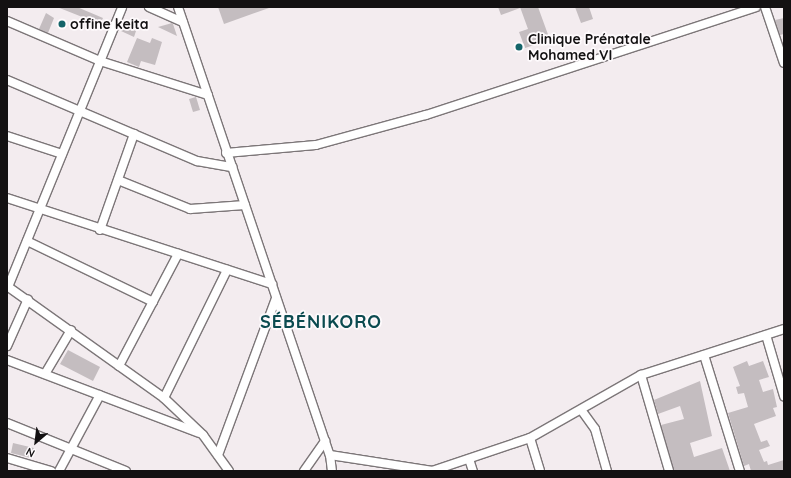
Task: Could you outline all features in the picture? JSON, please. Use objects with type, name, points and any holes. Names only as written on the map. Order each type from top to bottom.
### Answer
[{"type":"street","points":[[122,7],[8,286],[164,398],[203,435],[229,471]]},
{"type":"street","points":[[149,7],[183,22]]},
{"type":"street","points":[[178,7],[226,153],[330,455],[332,471]]},
{"type":"street","points":[[226,153],[316,145],[426,115],[756,7]]},
{"type":"street","points":[[765,7],[784,63]]},
{"type":"street","points":[[7,21],[100,61],[208,95]]},
{"type":"street","points":[[7,80],[197,161],[232,167]]},
{"type":"street","points":[[100,230],[134,134]]},
{"type":"street","points":[[7,136],[62,154]]},
{"type":"street","points":[[118,180],[190,209],[245,205]]},
{"type":"street","points":[[7,198],[100,230],[272,284]]},
{"type":"street","points":[[27,242],[153,302]]},
{"type":"street","points":[[119,366],[178,254]]},
{"type":"street","points":[[164,398],[227,270]]},
{"type":"street","points":[[218,455],[276,298]]},
{"type":"street","points":[[7,346],[28,299]]},
{"type":"street","points":[[330,455],[433,471],[530,438],[582,411],[641,375],[784,329]]},
{"type":"street","points":[[45,374],[71,330]]},
{"type":"street","points":[[766,335],[784,396]]},
{"type":"street","points":[[704,355],[740,471]]},
{"type":"street","points":[[7,360],[203,435]]},
{"type":"street","points":[[641,375],[669,471]]},
{"type":"street","points":[[59,471],[100,396]]},
{"type":"street","points":[[582,411],[595,429],[607,471]]},
{"type":"street","points":[[7,422],[126,471]]},
{"type":"street","points":[[530,438],[540,471]]},
{"type":"street","points":[[304,471],[325,441]]},
{"type":"street","points":[[7,458],[51,471]]},
{"type":"street","points":[[469,459],[473,471]]},
{"type":"building","points":[[57,7],[77,7],[103,18],[100,24]]},
{"type":"building","points":[[218,7],[269,7],[269,8],[224,24]]},
{"type":"building","points":[[498,7],[520,7],[520,8],[501,15]]},
{"type":"building","points":[[520,7],[538,7],[550,40],[525,48],[519,32],[528,29]]},
{"type":"building","points":[[575,7],[589,7],[593,19],[581,23]]},
{"type":"building","points":[[46,13],[54,18],[48,33],[39,29]]},
{"type":"building","points":[[784,18],[784,34],[780,35],[775,20]]},
{"type":"building","points":[[172,23],[177,36],[158,27]]},
{"type":"building","points":[[123,26],[136,31],[134,37],[121,31]]},
{"type":"building","points":[[137,38],[150,43],[152,38],[162,42],[155,65],[141,61],[139,67],[127,62]]},
{"type":"building","points":[[196,97],[200,110],[193,112],[189,99]]},
{"type":"building","points":[[68,350],[100,367],[93,381],[60,364]]},
{"type":"building","points":[[747,361],[749,366],[763,361],[769,377],[759,380],[763,392],[773,389],[777,407],[773,408],[776,416],[754,424],[761,442],[767,440],[770,446],[759,450],[764,462],[767,461],[768,465],[784,460],[784,471],[751,471],[749,464],[744,466],[728,413],[748,407],[744,393],[738,394],[736,387],[740,386],[733,367]]},
{"type":"building","points":[[700,381],[712,436],[690,443],[694,457],[722,448],[730,471],[674,471],[661,425],[684,419],[680,406],[658,414],[654,400]]},
{"type":"building","points":[[13,443],[34,448],[31,458],[11,453]]},
{"type":"place","name":"offine keita","points":[[62,24]]},
{"type":"place","name":"Clinique Prénatale Mohamed VI","points":[[519,47]]},
{"type":"district","name":"SÉBÉNIKORO","points":[[321,322]]}]
